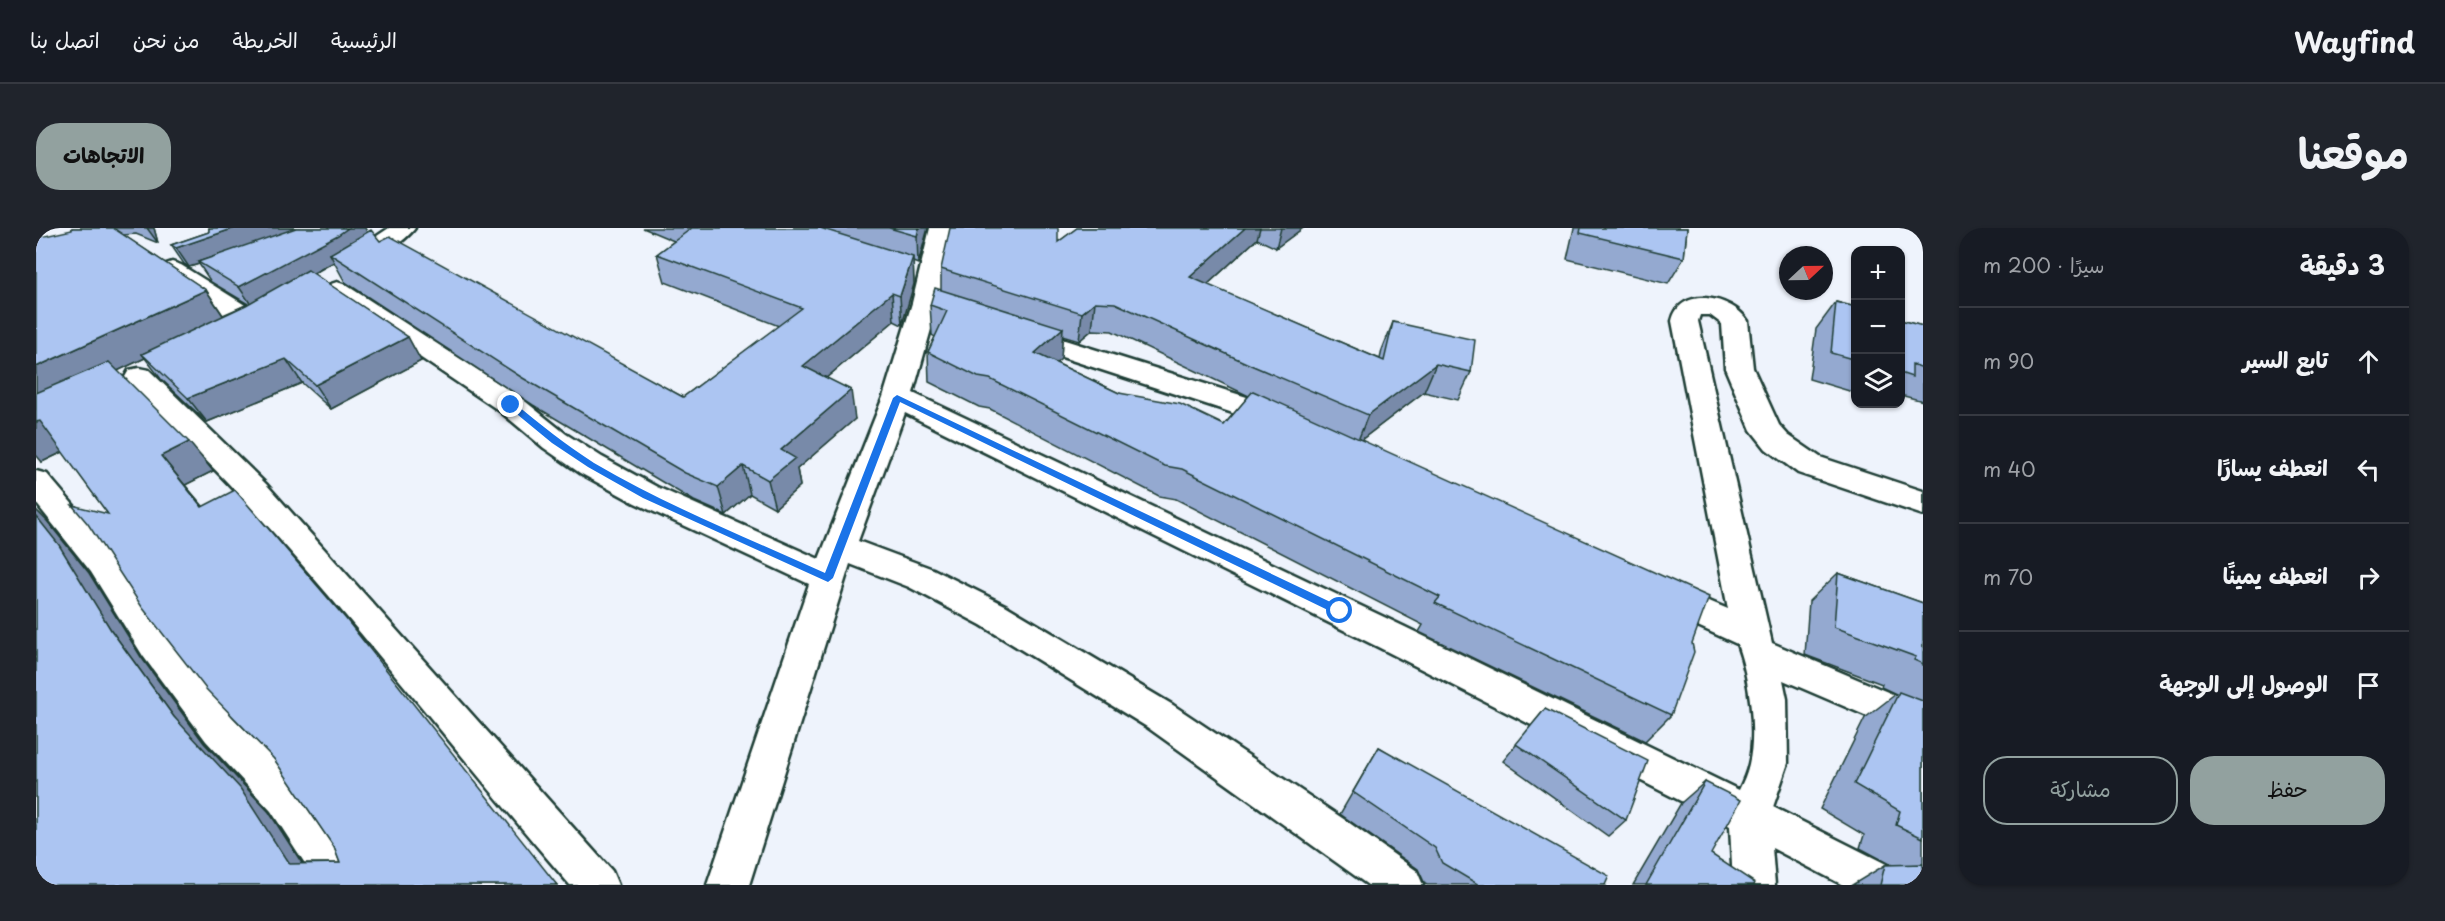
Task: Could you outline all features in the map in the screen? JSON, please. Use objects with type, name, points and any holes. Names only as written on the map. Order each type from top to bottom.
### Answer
[{"type":"street","points":[[728,885],[834,563],[897,398],[921,284],[942,228]]},
{"type":"street","points":[[403,230],[318,284],[511,405],[555,441],[591,465],[646,495],[834,563],[921,579],[993,615],[1160,716],[1334,835],[1402,885]]},
{"type":"street","points":[[157,259],[186,280],[262,315],[224,335]]},
{"type":"street","points":[[186,280],[219,268]]},
{"type":"street","points":[[921,284],[1240,405],[1304,434]]},
{"type":"street","points":[[1754,885],[1750,815],[1769,763],[1769,699],[1685,321],[1687,312],[1692,307],[1716,307],[1735,321],[1740,368],[1766,430],[1777,442],[1809,465],[1923,503]]},
{"type":"street","points":[[141,376],[255,492],[381,634],[503,779],[597,885]]},
{"type":"street","points":[[897,398],[1340,611],[1750,815],[1885,885]]},
{"type":"street","points":[[36,482],[103,563],[156,646],[219,729],[285,798],[343,885]]},
{"type":"street","points":[[1640,585],[1755,644],[1923,724]]},
{"type":"building","points":[[72,228],[113,228],[206,290],[36,367],[36,238],[72,230]]},
{"type":"building","points":[[209,228],[235,228],[176,248],[171,245],[209,232]]},
{"type":"building","points":[[296,228],[348,228],[239,287],[198,262]]},
{"type":"building","points":[[692,228],[820,228],[913,257],[900,296],[892,293],[803,366],[851,390],[781,450],[795,458],[768,480],[743,466],[718,487],[685,473],[521,377],[330,254],[371,230],[380,241],[390,236],[683,397],[802,308],[657,254]]},
{"type":"building","points":[[889,228],[919,228],[917,236]]},
{"type":"building","points":[[950,228],[1058,228],[1058,242],[1077,228],[1245,228],[1190,277],[1384,361],[1393,322],[1475,340],[1471,372],[1436,364],[1368,415],[1115,303],[1095,302],[1082,313],[941,269]]},
{"type":"building","points":[[1581,228],[1687,228],[1684,258],[1580,233]]},
{"type":"building","points":[[308,270],[408,337],[315,385],[286,359],[188,398],[142,354],[246,305]]},
{"type":"building","points":[[935,288],[1063,328],[1035,353],[1119,393],[1180,404],[1224,425],[1253,391],[1709,597],[1692,643],[1694,652],[1671,715],[1435,603],[1440,597],[1182,469],[1165,466],[990,379],[978,377],[928,352],[947,311],[930,305]]},
{"type":"building","points":[[1836,302],[1851,306],[1851,359],[1831,353]]},
{"type":"building","points":[[1905,321],[1923,326],[1923,368],[1912,364],[1912,377],[1905,375]]},
{"type":"building","points":[[109,362],[189,442],[161,456],[202,507],[235,490],[346,619],[557,885],[36,885],[36,516],[59,545],[111,630],[174,717],[240,788],[289,864],[340,863],[334,847],[274,759],[206,689],[142,607],[88,524],[72,505],[108,514],[40,421],[36,422],[36,393]]},
{"type":"building","points":[[1838,573],[1923,603],[1923,664],[1914,660],[1916,657],[1834,627]]},
{"type":"building","points":[[1899,692],[1923,701],[1923,838],[1896,825],[1900,811],[1854,784]]},
{"type":"building","points":[[1545,709],[1648,761],[1626,820],[1516,744]]},
{"type":"building","points":[[1379,747],[1609,876],[1605,885],[1479,885],[1442,863],[1435,848],[1353,792]]},
{"type":"building","points":[[1705,782],[1741,800],[1711,854],[1755,883],[1754,885],[1646,885]]},
{"type":"building","points":[[1923,864],[1923,885],[1880,885],[1885,865]]},
{"type":"route","points":[[511,405],[555,441],[591,465],[646,495],[828,578],[897,398],[1340,611]]}]
